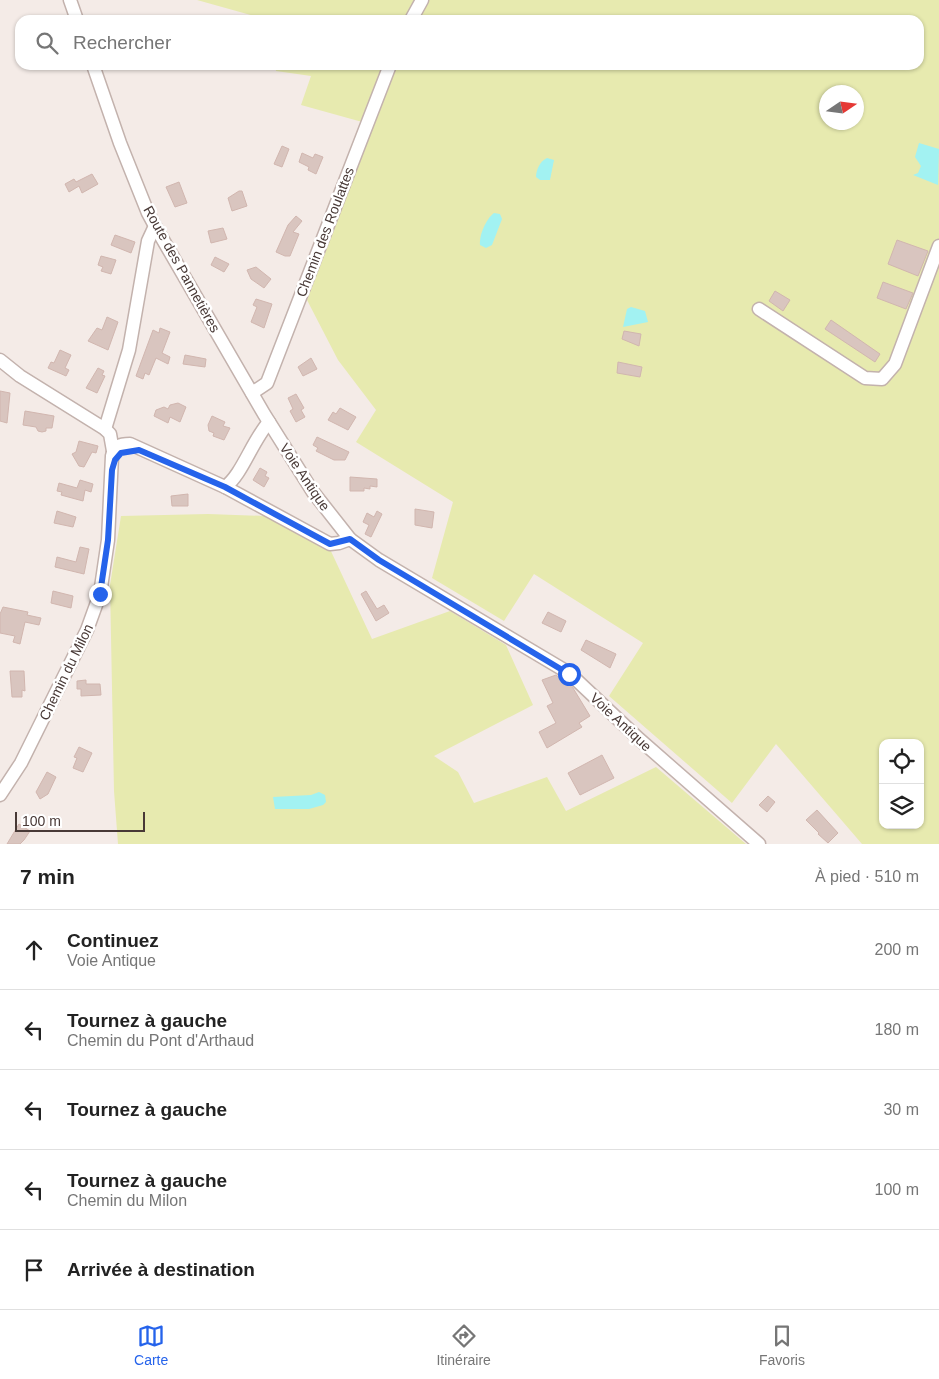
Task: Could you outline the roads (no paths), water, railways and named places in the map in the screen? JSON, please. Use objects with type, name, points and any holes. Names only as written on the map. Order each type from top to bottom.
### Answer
[{"type":"street","points":[[70,0],[75,15]]},
{"type":"street","points":[[414,15],[422,0]]},
{"type":"street","name":"Route des Pannetières","points":[[95,70],[120,143],[155,226],[266,416]]},
{"type":"street","name":"Chemin des Roulattes","points":[[252,393],[267,383],[388,70]]},
{"type":"street","points":[[107,432],[129,350],[148,241],[155,226]]},
{"type":"street","points":[[759,309],[865,378],[882,379],[895,364],[939,246]]},
{"type":"street","points":[[0,360],[20,376],[127,444],[225,487],[330,544],[350,539]]},
{"type":"street","points":[[225,487],[233,481],[266,416]]},
{"type":"street","name":"Voie Antique","points":[[266,416],[313,492],[350,539],[379,560],[569,674],[639,740],[759,844]]},
{"type":"street","name":"Chemin du Milon","points":[[0,796],[21,763],[87,630],[100,594],[108,540],[113,451],[107,432]]},
{"type":"street","points":[[113,451],[120,444],[127,444]]},
{"type":"street","points":[[112,470],[115,460],[121,453],[139,450]]},
{"type":"water","points":[[919,143],[939,149],[938,185],[913,175],[918,173],[921,166],[915,157]]},
{"type":"water","points":[[547,158],[554,160],[550,180],[540,180],[536,177],[537,172],[540,163]]},
{"type":"water","points":[[494,213],[500,214],[502,219],[492,245],[486,248],[480,245],[482,232]]},
{"type":"water","points":[[631,307],[645,311],[648,322],[623,327],[627,309]]},
{"type":"water","points":[[319,792],[325,795],[326,802],[323,805],[309,809],[275,809],[273,797],[311,795]]}]
